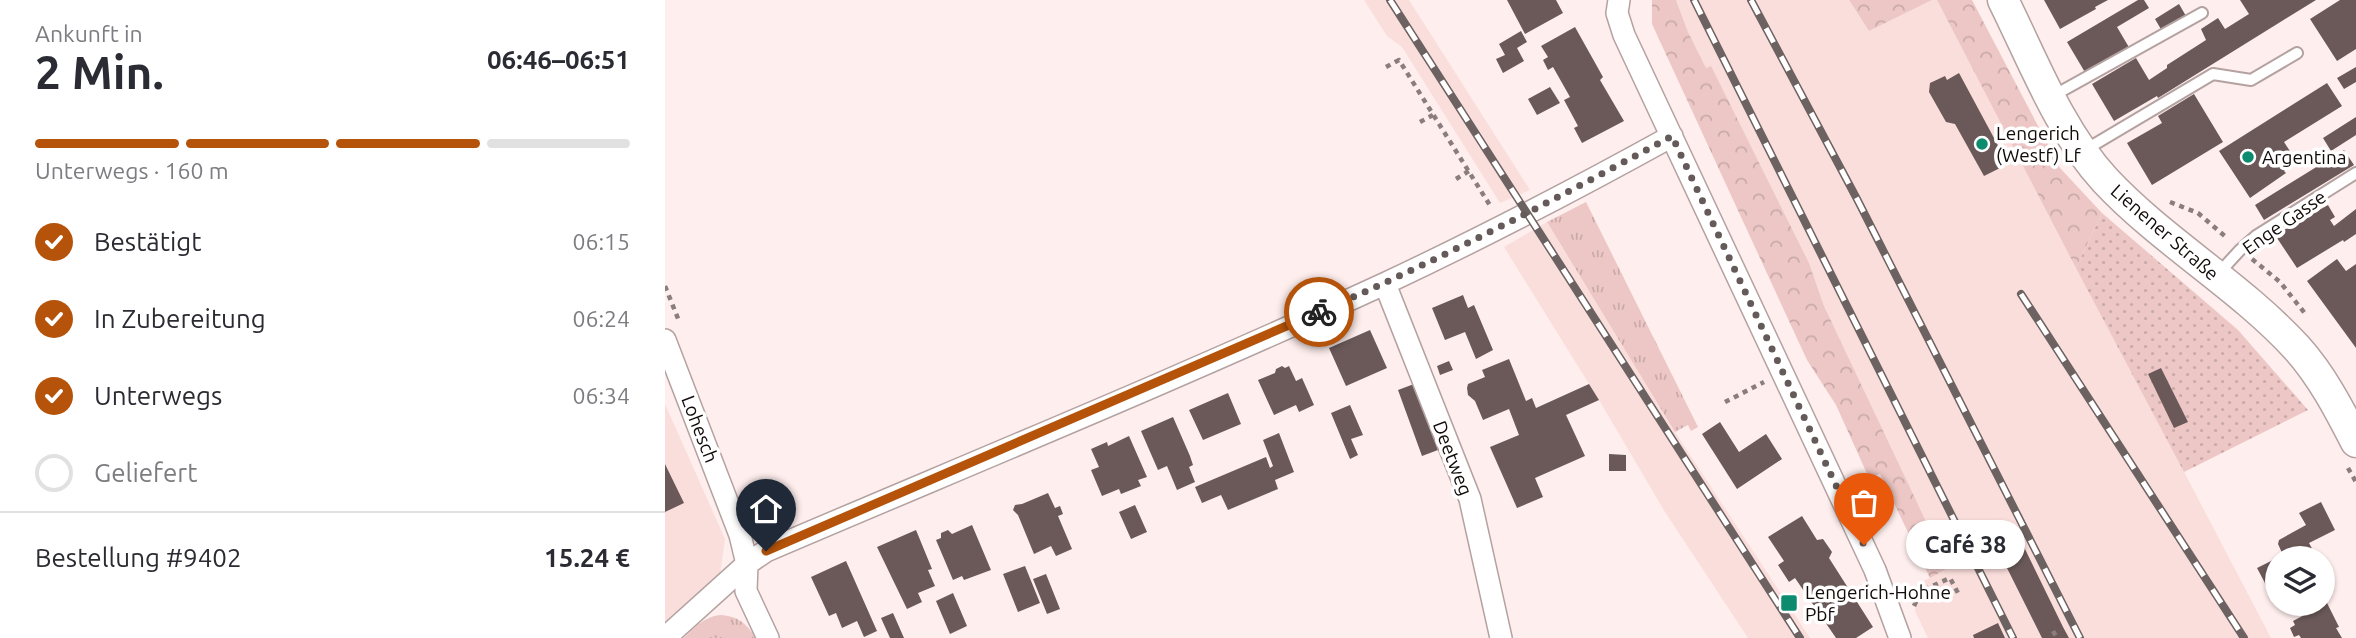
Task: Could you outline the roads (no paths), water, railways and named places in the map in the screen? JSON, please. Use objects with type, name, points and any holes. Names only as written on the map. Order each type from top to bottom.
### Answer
[{"type":"street","points":[[1619,0],[1617,13],[1624,35],[1875,570],[1900,638]]},
{"type":"street","name":"Lienener Straße","points":[[2003,0],[2051,97],[2082,151],[2126,201],[2217,276],[2297,348],[2331,392],[2356,442]]},
{"type":"street","points":[[665,638],[747,564],[766,551],[1385,284],[1672,136]]},
{"type":"street","name":"Deetweg","points":[[1385,284],[1470,499],[1501,638]]},
{"type":"street","name":"Lohesch","points":[[665,340],[740,535],[747,564],[746,591],[768,638]]},
{"type":"lane","points":[[2051,97],[2202,13]]},
{"type":"lane","points":[[2082,151],[2213,74],[2251,80],[2297,53]]},
{"type":"lane","name":"Enge Gasse","points":[[2217,276],[2256,236],[2356,173]]},
{"type":"railway","points":[[1390,0],[1800,638]]},
{"type":"railway","points":[[1694,0],[2013,638]]},
{"type":"railway","points":[[1751,0],[1857,199],[2080,638]]},
{"type":"railway","points":[[2021,294],[2244,638]]},
{"type":"place","name":"Lengerich (Westf) Lf","points":[[1982,144]]},
{"type":"place","name":"Argentina","points":[[2248,157]]},
{"type":"place","name":"Café 38","points":[[1864,545]]},
{"type":"place","name":"Lengerich-Hohne Pbf","points":[[1789,603]]}]
